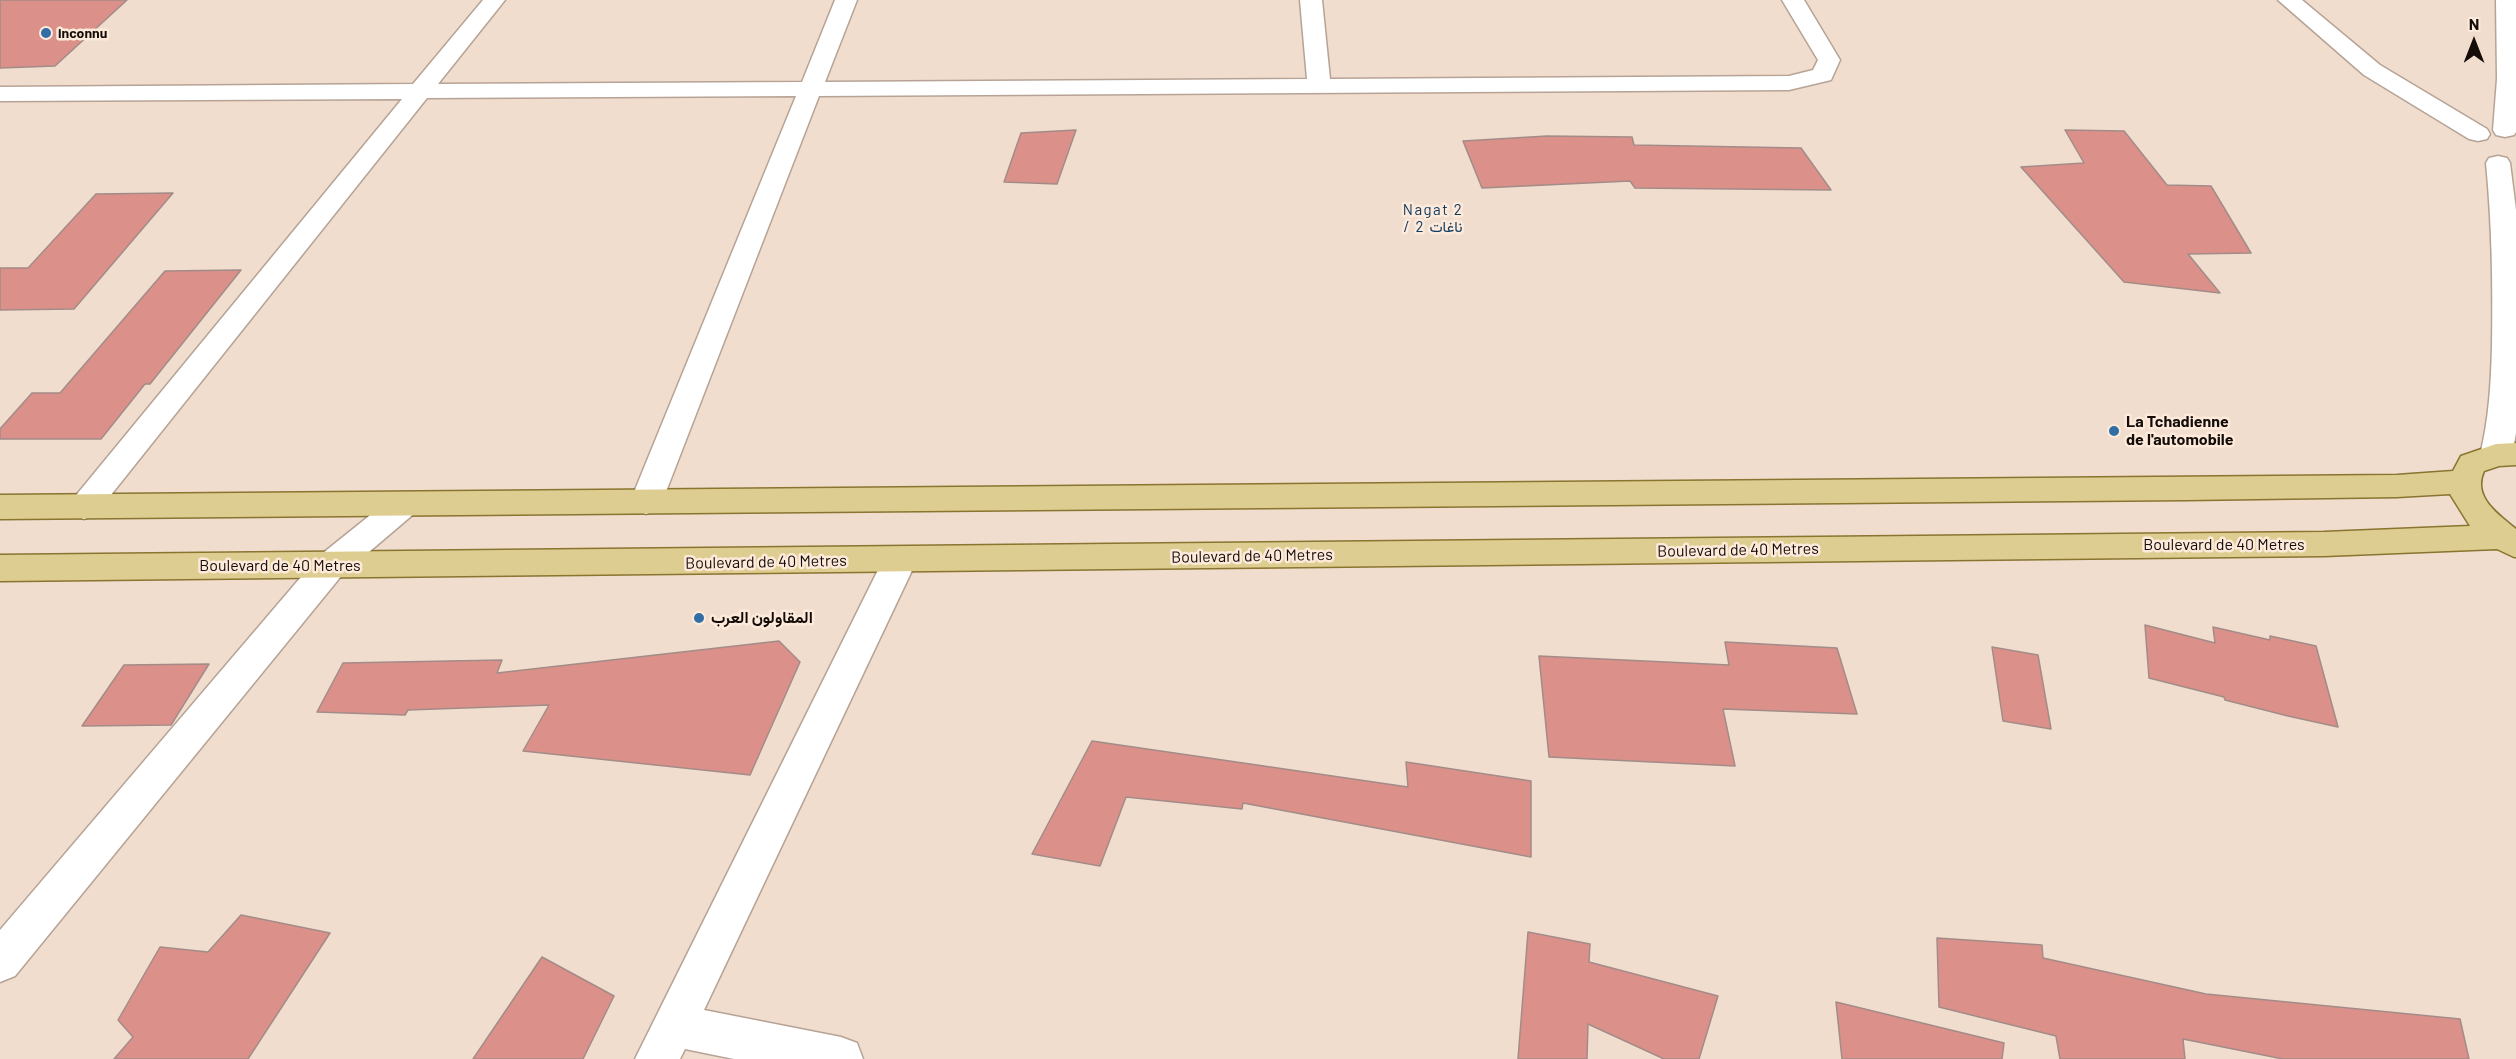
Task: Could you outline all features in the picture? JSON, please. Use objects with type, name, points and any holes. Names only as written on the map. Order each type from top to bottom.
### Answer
[{"type":"main road","points":[[2506,455],[2472,464],[2464,482],[2468,499],[2482,518],[2510,542]]},
{"type":"main road","points":[[0,507],[2186,489],[2397,486],[2464,482]]},
{"type":"main road","name":"Boulevard de 40 Metres","points":[[0,568],[2510,542]]},
{"type":"street","points":[[84,507],[494,0]]},
{"type":"street","points":[[646,502],[846,0]]},
{"type":"street","points":[[1311,0],[1319,85]]},
{"type":"street","points":[[0,94],[1789,84],[1823,75],[1829,60],[1793,0]]},
{"type":"street","points":[[2289,0],[2372,70],[2478,134]]},
{"type":"street","points":[[2506,455],[2501,434],[2505,393],[2507,320],[2504,211],[2507,166],[2478,147],[2475,140],[2478,134],[2489,130],[2511,131],[2507,0]]},
{"type":"street","points":[[0,962],[330,566],[405,504]]},
{"type":"street","points":[[841,1059],[665,1042],[900,560]]},
{"type":"building","name":"inconnu","points":[[0,0],[127,0],[55,66],[0,68]]},
{"type":"building","points":[[1076,130],[1057,184],[1004,182],[1021,133]]},
{"type":"building","points":[[2065,130],[2124,131],[2167,185],[2211,186],[2251,253],[2188,254],[2220,293],[2124,282],[2021,167],[2084,163]]},
{"type":"building","points":[[1547,136],[1632,137],[1634,145],[1801,148],[1831,190],[1635,188],[1630,181],[1482,188],[1463,141]]},
{"type":"building","points":[[173,193],[74,309],[0,310],[0,268],[28,268],[96,194]]},
{"type":"building","points":[[241,270],[150,384],[145,384],[101,439],[0,439],[0,429],[32,393],[60,393],[165,271]]},
{"type":"building","points":[[2145,625],[2215,643],[2213,627],[2270,640],[2270,636],[2316,646],[2338,727],[2225,700],[2224,697],[2149,678]]},
{"type":"building","points":[[779,641],[800,662],[750,775],[523,751],[549,705],[408,710],[405,715],[317,712],[343,663],[502,660],[497,673]]},
{"type":"building","points":[[1725,642],[1837,648],[1857,714],[1723,709],[1735,766],[1549,757],[1539,656],[1729,665]]},
{"type":"building","points":[[1992,647],[2038,655],[2051,729],[2003,721]]},
{"type":"building","points":[[209,664],[171,725],[82,726],[124,665]]},
{"type":"building","points":[[1092,741],[1408,787],[1406,762],[1531,781],[1531,857],[1243,803],[1242,809],[1126,797],[1100,866],[1032,854]]},
{"type":"building","points":[[241,915],[330,933],[248,1059],[114,1059],[133,1037],[118,1020],[160,947],[208,952]]},
{"type":"building","points":[[1528,932],[1590,944],[1589,962],[1718,996],[1699,1059],[1664,1059],[1588,1024],[1587,1059],[1518,1059]]},
{"type":"building","points":[[1937,938],[2042,945],[2043,958],[2206,994],[2460,1019],[2469,1059],[2283,1059],[2183,1039],[2185,1059],[2060,1059],[2056,1036],[1939,1007]]},
{"type":"building","points":[[542,957],[614,996],[583,1059],[473,1059]]},
{"type":"building","points":[[1836,1002],[2004,1043],[2002,1059],[1842,1059]]},
{"type":"place","name":"inconnu","points":[[46,33]]},
{"type":"place","name":"La Tchadienne de l'automobile","points":[[2114,431]]},
{"type":"place","name":"المقاولون العرب","points":[[699,618]]},
{"type":"district","name":"Nagat 2 / ناغات 2","points":[[1433,218]]}]
